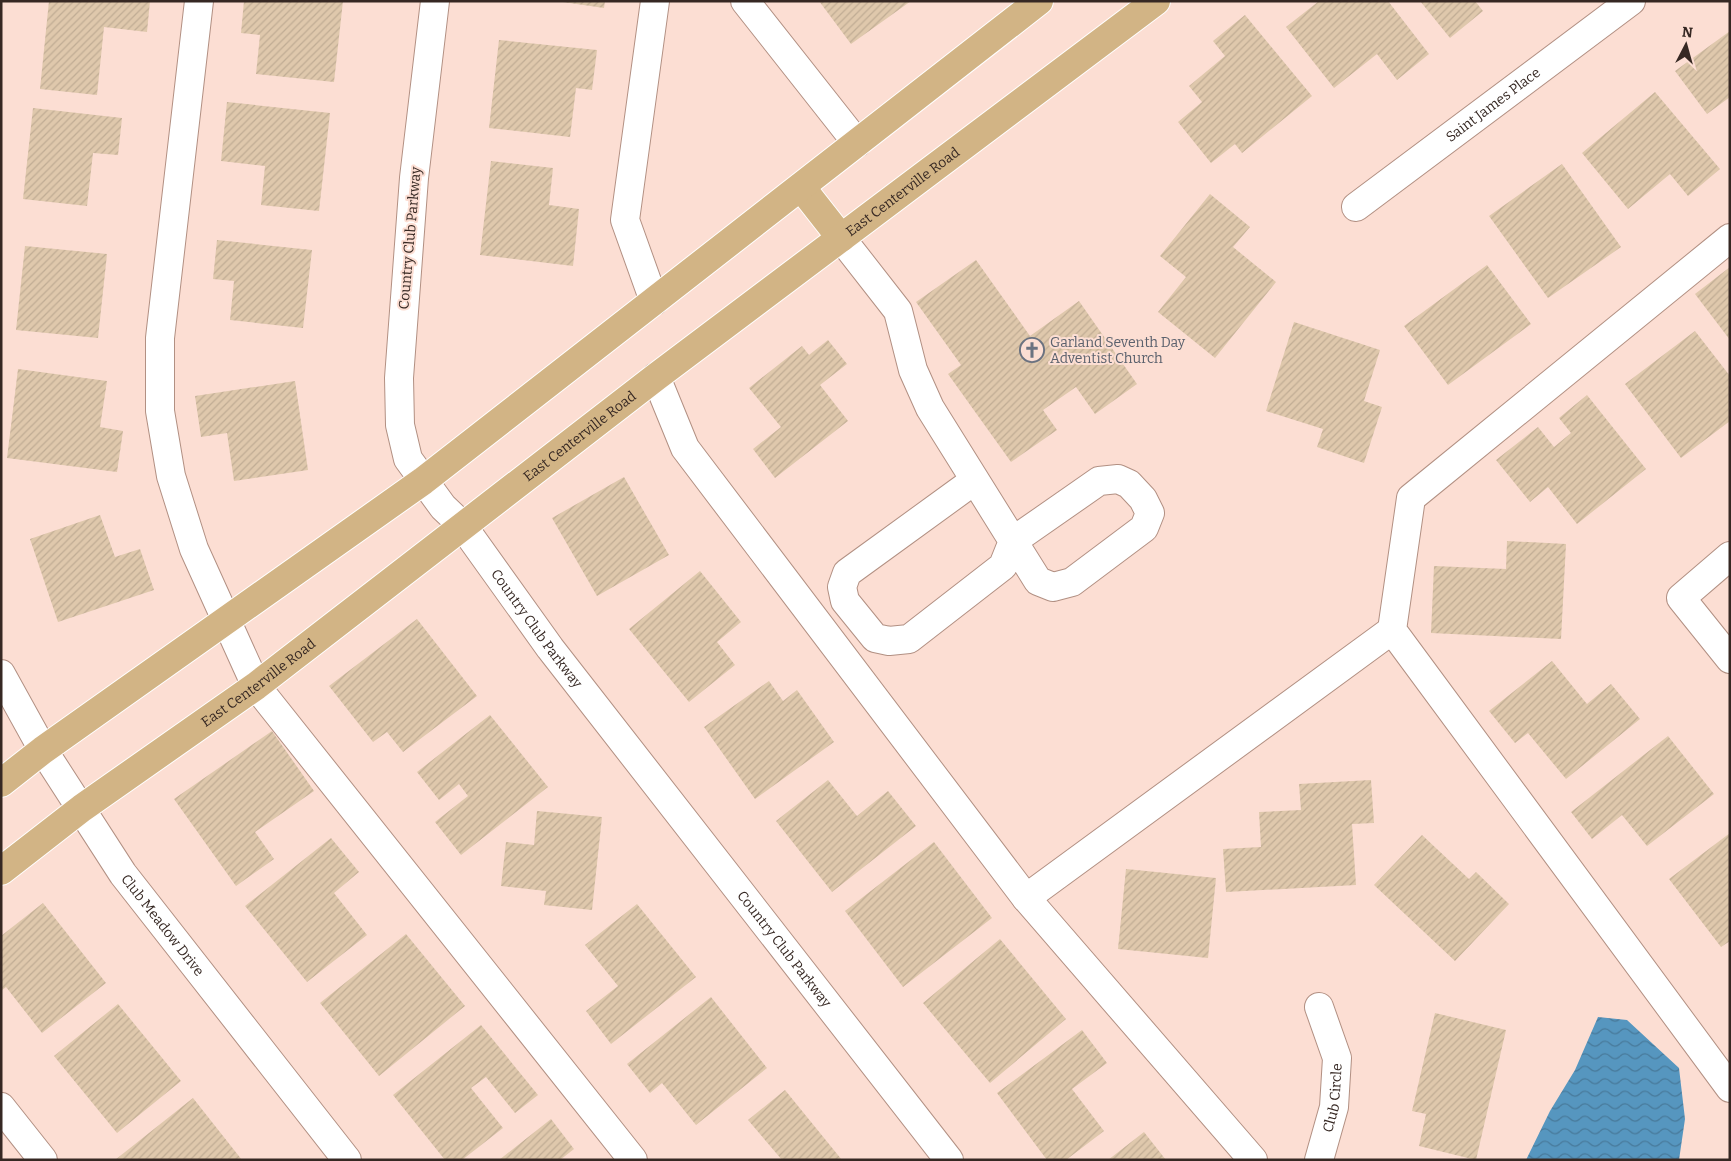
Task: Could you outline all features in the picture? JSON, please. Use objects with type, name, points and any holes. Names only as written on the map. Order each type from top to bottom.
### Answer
[{"type":"main road","points":[[1,783],[43,750],[423,481],[1038,1]]},
{"type":"main road","name":"East Centerville Road","points":[[1,871],[82,808],[256,686],[462,525],[1151,3]]},
{"type":"main road","points":[[801,187],[841,238]]},
{"type":"street","points":[[199,1],[160,338],[160,410],[171,476],[194,548],[256,686],[633,1160]]},
{"type":"street","name":"Country Club Parkway","points":[[434,1],[414,178],[399,378],[400,426],[408,460],[443,507],[462,525],[556,655],[949,1160]]},
{"type":"street","points":[[654,1],[625,220],[654,301]]},
{"type":"street","points":[[745,1],[857,143]]},
{"type":"street","name":"Saint James Place","points":[[1356,208],[1631,1]]},
{"type":"street","points":[[841,238],[898,311],[913,370],[930,408],[1014,540],[1038,581],[1053,587],[1072,582],[1144,528],[1150,513],[1143,499],[1129,484],[1118,479],[1099,481],[1014,540],[1003,566],[908,639],[889,641],[875,638],[845,601],[842,587],[847,573],[975,480]]},
{"type":"street","points":[[1730,238],[1411,498],[1392,630],[1730,1088]]},
{"type":"street","points":[[656,377],[685,448],[1026,898],[1253,1160]]},
{"type":"street","points":[[1730,556],[1681,598],[1730,659]]},
{"type":"street","points":[[1026,898],[1392,630]]},
{"type":"street","name":"Club Meadow Drive","points":[[1,674],[43,750],[123,874],[347,1160]]},
{"type":"street","name":"Club Circle","points":[[1319,1007],[1336,1058],[1334,1106],[1319,1160]]},
{"type":"street","points":[[1,1107],[43,1160]]},
{"type":"water","points":[[1598,1017],[1627,1020],[1679,1068],[1685,1119],[1679,1160],[1526,1160],[1550,1111],[1575,1070]]},
{"type":"building","points":[[49,1],[150,1],[147,32],[104,27],[97,95],[40,89]]},
{"type":"building","points":[[244,1],[343,1],[334,82],[256,74],[260,35],[241,33]]},
{"type":"building","points":[[556,1],[605,1],[604,8]]},
{"type":"building","points":[[819,1],[911,1],[851,44]]},
{"type":"building","points":[[1319,1],[1388,1],[1429,54],[1397,80],[1377,54],[1334,88],[1286,27]]},
{"type":"building","points":[[1420,1],[1475,1],[1483,11],[1450,38]]},
{"type":"building","points":[[1245,15],[1312,96],[1242,153],[1235,144],[1211,163],[1178,122],[1202,102],[1189,86],[1225,56],[1213,41]]},
{"type":"building","points":[[1730,31],[1730,97],[1707,114],[1675,71]]},
{"type":"building","points":[[499,40],[597,50],[592,90],[576,88],[570,137],[489,128]]},
{"type":"building","points":[[1655,92],[1720,169],[1688,196],[1670,174],[1628,209],[1582,153]]},
{"type":"building","points":[[227,102],[330,113],[319,211],[261,205],[265,166],[221,161]]},
{"type":"building","points":[[33,108],[122,118],[118,155],[93,153],[87,206],[23,199]]},
{"type":"building","points":[[491,161],[553,168],[549,205],[579,209],[573,266],[480,255]]},
{"type":"building","points":[[1562,164],[1621,247],[1548,298],[1489,216]]},
{"type":"building","points":[[1210,194],[1250,227],[1233,247],[1276,282],[1215,358],[1158,312],[1186,277],[1160,256]]},
{"type":"building","points":[[217,240],[312,250],[303,328],[230,320],[234,281],[213,279]]},
{"type":"building","points":[[25,246],[107,254],[98,338],[16,330]]},
{"type":"building","name":"Garland Seventh Day Adventist Church","points":[[976,260],[1030,336],[1079,301],[1137,384],[1095,414],[1076,387],[1043,410],[1057,430],[1011,462],[948,374],[961,365],[916,302]]},
{"type":"building","points":[[1487,265],[1531,324],[1448,385],[1404,326]]},
{"type":"building","points":[[1730,267],[1730,340],[1695,294]]},
{"type":"building","points":[[1294,322],[1380,350],[1364,401],[1382,407],[1364,463],[1317,447],[1323,429],[1266,411]]},
{"type":"building","points":[[1695,331],[1730,376],[1730,421],[1681,458],[1625,384]]},
{"type":"building","points":[[828,340],[847,364],[820,385],[848,421],[775,478],[753,449],[781,427],[749,388],[802,346],[809,355]]},
{"type":"building","points":[[18,369],[107,381],[100,427],[123,431],[117,472],[7,458]]},
{"type":"building","points":[[295,381],[308,470],[234,481],[227,433],[201,437],[195,396]]},
{"type":"building","points":[[1587,395],[1646,469],[1577,524],[1548,487],[1530,502],[1496,460],[1538,427],[1554,447],[1571,433],[1559,418]]},
{"type":"building","points":[[624,477],[669,555],[597,596],[552,518]]},
{"type":"building","points":[[100,515],[115,557],[140,549],[154,590],[58,622],[30,539]]},
{"type":"building","points":[[1507,541],[1566,544],[1561,639],[1431,633],[1434,566],[1506,569]]},
{"type":"building","points":[[700,571],[741,622],[717,642],[735,665],[689,702],[629,629]]},
{"type":"building","points":[[417,619],[477,696],[403,752],[387,732],[373,742],[329,686]]},
{"type":"building","points":[[1552,661],[1587,704],[1611,684],[1640,719],[1566,779],[1528,733],[1515,743],[1489,711]]},
{"type":"building","points":[[769,681],[783,701],[797,690],[834,742],[755,799],[704,727]]},
{"type":"building","points":[[490,715],[548,787],[461,855],[435,822],[468,796],[459,784],[439,800],[417,772]]},
{"type":"building","points":[[272,731],[314,791],[255,832],[274,859],[236,886],[174,799]]},
{"type":"building","points":[[1668,736],[1714,794],[1647,846],[1622,815],[1592,839],[1571,812]]},
{"type":"building","points":[[828,780],[857,816],[888,791],[916,826],[832,892],[776,821]]},
{"type":"building","points":[[1371,780],[1374,823],[1352,824],[1356,885],[1226,892],[1223,849],[1261,847],[1259,812],[1301,810],[1299,784]]},
{"type":"building","points":[[537,811],[602,817],[592,910],[544,905],[546,891],[501,886],[506,842],[534,845]]},
{"type":"building","points":[[1730,833],[1730,941],[1721,947],[1669,879]]},
{"type":"building","points":[[1422,835],[1469,879],[1476,872],[1509,904],[1455,961],[1374,885]]},
{"type":"building","points":[[331,838],[359,872],[334,893],[367,935],[307,982],[245,906]]},
{"type":"building","points":[[934,842],[992,918],[903,987],[845,911]]},
{"type":"building","points":[[1126,869],[1216,878],[1208,958],[1118,949]]},
{"type":"building","points":[[43,903],[106,983],[42,1033],[6,987],[1,991],[1,936]]},
{"type":"building","points":[[637,904],[696,977],[611,1044],[586,1011],[618,986],[585,945]]},
{"type":"building","points":[[406,934],[465,1006],[379,1076],[320,1003]]},
{"type":"building","points":[[1000,939],[1066,1019],[990,1083],[923,1003]]},
{"type":"building","points":[[711,997],[767,1068],[696,1125],[662,1083],[650,1093],[627,1064]]},
{"type":"building","points":[[118,1004],[181,1081],[117,1133],[54,1056]]},
{"type":"building","points":[[1435,1013],[1506,1030],[1476,1160],[1419,1146],[1426,1114],[1412,1111]]},
{"type":"building","points":[[481,1025],[538,1095],[515,1113],[486,1077],[471,1088],[503,1128],[462,1160],[445,1160],[393,1095]]},
{"type":"building","points":[[1082,1030],[1107,1063],[1072,1089],[1104,1131],[1066,1160],[1047,1160],[997,1093]]},
{"type":"building","points":[[785,1090],[842,1160],[782,1160],[748,1120]]},
{"type":"building","points":[[193,1098],[242,1160],[115,1160]]},
{"type":"building","points":[[551,1119],[574,1149],[560,1160],[499,1160]]},
{"type":"building","points":[[1144,1132],[1166,1160],[1108,1160]]},
{"type":"place","name":"Garland Seventh Day Adventist Church","points":[[1032,350]]}]
